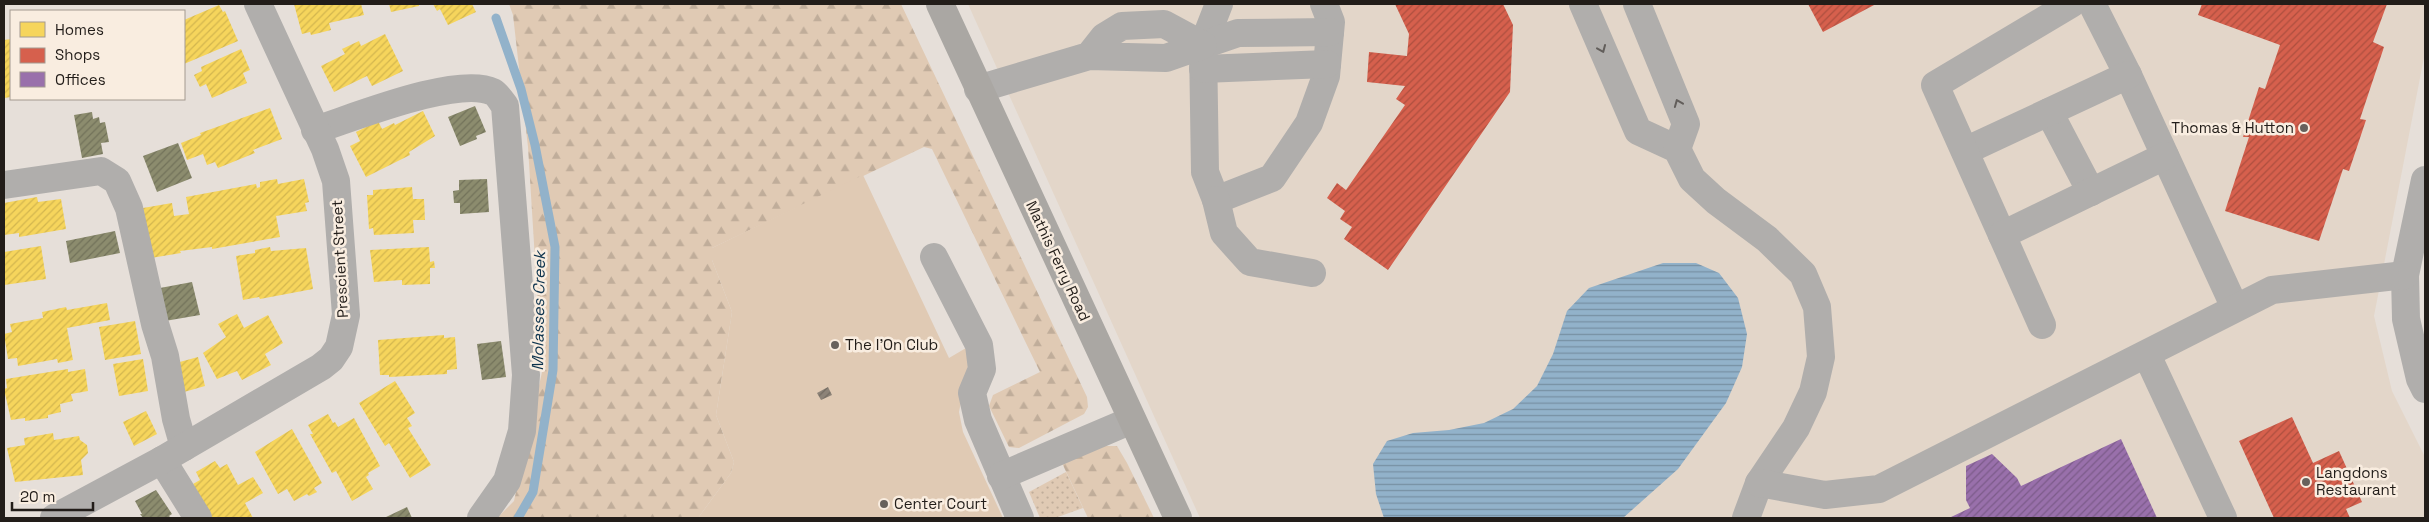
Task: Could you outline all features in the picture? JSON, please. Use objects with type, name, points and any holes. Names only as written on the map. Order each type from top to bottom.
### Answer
[{"type":"main road","name":"Mathis Ferry Road","points":[[940,4],[1178,518]]},
{"type":"street","name":"Prescient Street","points":[[54,518],[173,453],[321,367],[331,359],[339,347],[346,314],[336,181],[325,149],[258,4]]},
{"type":"street","points":[[1219,4],[1203,57],[1205,172],[1216,200],[1224,233],[1250,262],[1312,273]]},
{"type":"street","points":[[1216,200],[1272,178],[1309,123],[1326,76],[1331,22],[1324,4]]},
{"type":"street","points":[[1583,4],[1638,131],[1677,149],[1692,179],[1716,201],[1767,239],[1803,274],[1817,307],[1821,357],[1813,392],[1796,428],[1759,483],[1746,518]]},
{"type":"street","points":[[1637,4],[1686,124],[1677,149]]},
{"type":"street","points":[[2042,324],[1936,85],[2071,4]]},
{"type":"street","points":[[2092,4],[2128,76],[2236,308]]},
{"type":"street","points":[[1203,57],[1238,32],[1330,32]]},
{"type":"street","points":[[978,89],[1089,56],[1203,57],[1327,64]]},
{"type":"street","points":[[1965,151],[2128,76]]},
{"type":"street","points":[[315,130],[412,98],[468,87],[494,92],[505,106],[526,375],[522,431],[507,481],[481,518]]},
{"type":"street","points":[[2049,112],[2091,192]]},
{"type":"street","points":[[2002,235],[2165,156]]},
{"type":"street","points":[[4,185],[101,171],[117,181],[129,208],[155,324],[165,356],[176,419],[173,453],[198,518]]},
{"type":"street","points":[[2425,180],[2405,275],[2406,319],[2420,379],[2425,389]]},
{"type":"street","points":[[934,257],[979,345],[982,369],[972,393],[978,420],[1020,518]]},
{"type":"street","points":[[1759,483],[1825,495],[1879,489],[2147,355],[2272,290],[2405,275]]},
{"type":"street","points":[[2147,355],[2223,518]]},
{"type":"street","points":[[1001,476],[1132,420]]},
{"type":"shaded area","points":[[968,4],[2425,4],[2425,52],[2374,316],[2392,391],[2425,457],[2425,518],[1200,518]]},
{"type":"green space","points":[[509,4],[901,4],[1087,397],[1088,407],[1084,414],[1019,448],[1009,447],[989,406],[993,395],[1040,372],[932,149],[924,147],[712,248],[712,260],[732,312],[716,415],[734,462],[731,473],[698,518],[497,518],[514,501],[542,372],[528,147],[513,15]]},
{"type":"green space","name":"The I'On Club","points":[[863,175],[949,358],[966,348],[968,366],[959,412],[963,432],[1003,518],[698,518],[731,473],[734,462],[716,415],[732,312],[712,260],[712,248]]},
{"type":"green space","points":[[1100,446],[1117,446],[1154,518],[1088,518],[1062,463]]},
{"type":"green space","points":[[1066,472],[1083,508],[1055,518],[1040,518],[1029,492]]},
{"type":"water","points":[[1663,263],[1696,263],[1719,273],[1738,298],[1747,334],[1742,367],[1726,403],[1678,469],[1623,518],[1384,518],[1376,494],[1373,464],[1387,441],[1413,433],[1449,430],[1484,423],[1513,409],[1537,386],[1553,354],[1567,311],[1589,288]]},
{"type":"building: Homes","points":[[294,4],[361,4],[364,15],[329,23],[331,30],[311,35],[310,32],[302,34]]},
{"type":"building: Homes","points":[[389,4],[419,4],[419,6],[391,12]]},
{"type":"building: Homes","points":[[433,4],[472,4],[476,12],[448,25],[440,9],[437,11]]},
{"type":"building: Homes","points":[[219,5],[223,12],[225,11],[238,41],[185,64],[185,20]]},
{"type":"building: Homes","points":[[385,34],[403,71],[372,86],[367,76],[334,92],[321,66],[345,54],[342,49],[359,41],[361,46]]},
{"type":"building: Homes","points":[[10,39],[10,97],[4,98],[4,40]]},
{"type":"building: Homes","points":[[241,49],[250,70],[243,73],[247,83],[212,98],[206,84],[200,87],[194,75],[202,71],[201,67]]},
{"type":"building: Homes","points":[[270,108],[282,139],[253,150],[255,153],[218,168],[215,162],[207,165],[203,154],[187,160],[181,143],[201,135],[200,133]]},
{"type":"building: Homes","points":[[423,111],[435,136],[409,152],[410,155],[366,177],[350,146],[360,141],[356,132],[378,121],[382,129],[394,123],[395,125]]},
{"type":"building: Homes","points":[[277,179],[278,184],[304,179],[309,202],[305,203],[307,211],[276,216],[280,237],[212,249],[212,247],[180,251],[181,253],[151,258],[143,208],[172,203],[174,216],[189,214],[186,197],[256,184],[257,188],[260,187],[260,182]]},
{"type":"building: Homes","points":[[412,187],[413,199],[424,199],[425,220],[413,220],[414,233],[374,235],[373,228],[369,229],[367,195],[373,195],[373,190]]},
{"type":"building: Homes","points":[[37,197],[38,202],[61,199],[66,229],[19,237],[19,233],[4,235],[4,203]]},
{"type":"building: Homes","points":[[41,246],[46,279],[4,285],[4,252]]},
{"type":"building: Homes","points":[[270,247],[271,251],[306,248],[313,289],[260,299],[259,297],[243,300],[236,256],[255,253],[255,250]]},
{"type":"building: Homes","points":[[429,247],[430,262],[434,261],[435,268],[430,268],[430,284],[402,285],[402,280],[374,282],[370,250]]},
{"type":"building: Homes","points":[[107,303],[110,320],[67,328],[73,360],[58,363],[57,359],[18,366],[17,358],[8,359],[4,334],[12,332],[10,324],[43,318],[42,312],[66,307],[67,310]]},
{"type":"building: Homes","points":[[237,314],[244,328],[268,315],[283,343],[265,354],[271,365],[242,380],[237,371],[217,379],[203,353],[226,337],[218,324]]},
{"type":"building: Homes","points":[[135,321],[141,354],[105,360],[99,327]]},
{"type":"building: Homes","points":[[444,335],[444,338],[455,337],[457,369],[447,370],[447,374],[389,377],[389,375],[380,375],[378,340]]},
{"type":"building: Homes","points":[[198,357],[205,386],[184,392],[176,363]]},
{"type":"building: Homes","points":[[143,359],[148,391],[119,396],[113,364]]},
{"type":"building: Homes","points":[[68,369],[68,372],[85,369],[88,391],[71,394],[73,401],[60,404],[61,412],[48,415],[48,418],[25,421],[25,418],[11,420],[4,389],[7,388],[6,379]]},
{"type":"building: Homes","points":[[395,381],[415,413],[407,418],[412,426],[408,428],[431,465],[410,478],[389,443],[385,446],[359,403]]},
{"type":"building: Homes","points":[[146,411],[157,434],[134,446],[123,422]]},
{"type":"building: Homes","points":[[328,414],[333,423],[335,422],[338,427],[354,418],[380,466],[368,473],[369,475],[366,477],[373,489],[352,501],[336,471],[332,473],[310,434],[313,434],[308,425]]},
{"type":"building: Homes","points":[[292,429],[322,483],[314,488],[317,492],[309,496],[307,494],[294,501],[287,489],[278,494],[255,452]]},
{"type":"building: Homes","points":[[53,433],[54,440],[79,436],[80,440],[87,445],[88,453],[81,460],[83,475],[15,482],[7,448],[25,445],[24,438]]},
{"type":"building: Homes","points":[[215,461],[220,468],[227,464],[238,485],[253,477],[263,493],[245,503],[253,518],[212,518],[193,484],[200,480],[196,472]]},
{"type":"building: Shops","points":[[1395,4],[1503,4],[1513,25],[1510,92],[1388,270],[1344,239],[1352,227],[1340,219],[1345,211],[1327,198],[1337,183],[1346,190],[1405,105],[1396,99],[1405,86],[1367,82],[1369,52],[1407,56],[1409,34]]},
{"type":"building: Shops","points":[[1808,4],[1876,4],[1823,32]]},
{"type":"building: Shops","name":"Thomas & Hutton","points":[[2202,4],[2387,4],[2373,42],[2384,47],[2360,119],[2366,120],[2349,171],[2343,169],[2319,241],[2225,211],[2249,137],[2243,137],[2259,87],[2265,89],[2280,45],[2198,15]]},
{"type":"building: Shops","name":"Langdons Restaurant","points":[[2292,417],[2313,463],[2339,451],[2362,502],[2346,509],[2350,518],[2274,518],[2239,441]]},
{"type":"building: Offices","points":[[2121,439],[2157,518],[1949,518],[1970,508],[1966,500],[1966,466],[1992,454],[2017,478],[2021,486]]},
{"type":"building: Industry","points":[[475,106],[486,132],[476,136],[477,139],[460,146],[448,117]]},
{"type":"building: Industry","points":[[92,112],[93,119],[99,117],[100,123],[105,122],[109,142],[101,143],[103,154],[82,158],[74,115]]},
{"type":"building: Industry","points":[[178,143],[192,178],[157,192],[143,156]]},
{"type":"building: Industry","points":[[487,179],[489,212],[460,214],[460,203],[454,203],[453,191],[459,190],[459,180]]},
{"type":"building: Industry","points":[[115,231],[120,253],[70,263],[66,241]]},
{"type":"building: Industry","points":[[192,282],[200,315],[165,321],[160,288]]},
{"type":"building: Industry","points":[[501,341],[506,377],[482,380],[477,344]]},
{"type":"building: Industry","points":[[156,490],[172,514],[169,516],[171,518],[143,518],[140,514],[142,514],[135,501]]},
{"type":"building: Industry","points":[[407,507],[412,518],[384,518]]},
{"type":"building: Other","points":[[828,387],[832,395],[821,400],[817,393]]},
{"type":"waterway","name":"Molasses Creek","points":[[496,18],[521,89],[535,145],[555,247],[553,370],[533,492],[518,518]]},
{"type":"place","name":"Thomas & Hutton","points":[[2304,128]]},
{"type":"place","name":"The I'On Club","points":[[835,345]]},
{"type":"place","name":"Langdons Restaurant","points":[[2306,482]]},
{"type":"place","name":"Center Court","points":[[884,504]]}]
